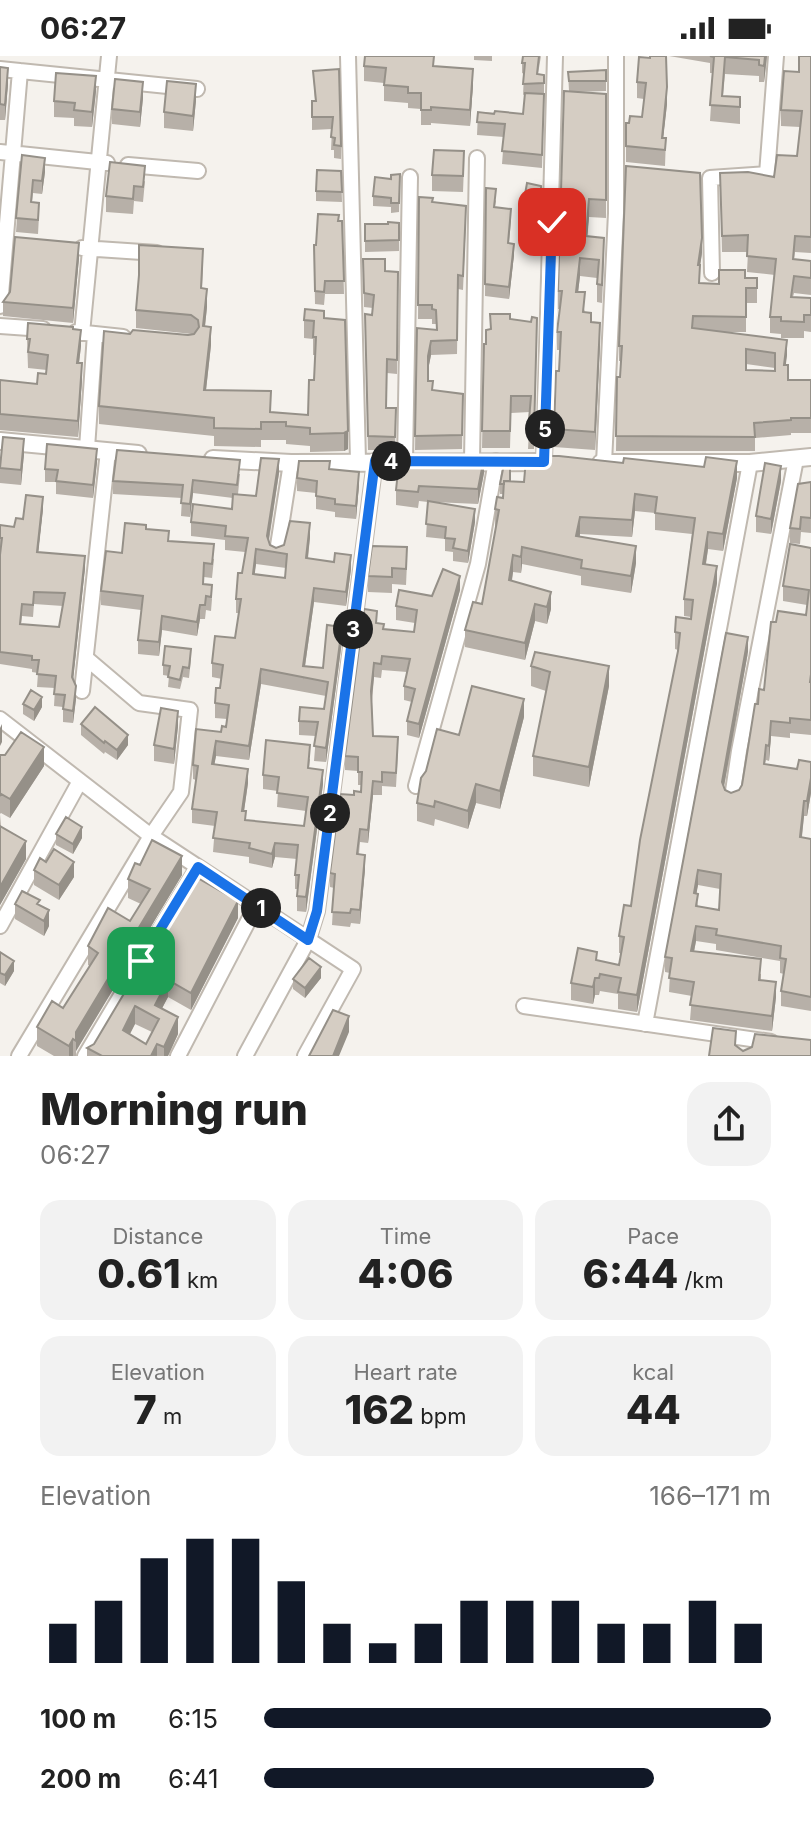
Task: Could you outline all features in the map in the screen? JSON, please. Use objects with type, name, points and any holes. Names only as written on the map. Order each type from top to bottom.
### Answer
[{"type":"street","points":[[87,448],[89,249],[109,56]]},
{"type":"street","points":[[348,56],[358,461]]},
{"type":"street","points":[[199,458],[291,463],[552,462],[555,56]]},
{"type":"street","points":[[616,56],[616,213],[596,462],[750,463],[804,458],[739,751],[732,798]]},
{"type":"street","points":[[712,273],[710,178],[767,174],[776,56]]},
{"type":"street","points":[[0,69],[197,89]]},
{"type":"street","points":[[0,306],[8,241],[6,153],[20,71]]},
{"type":"street","points":[[6,153],[198,171]]},
{"type":"street","points":[[472,461],[477,158]]},
{"type":"street","points":[[405,461],[410,177]]},
{"type":"street","points":[[61,246],[166,253]]},
{"type":"street","points":[[0,326],[142,338]]},
{"type":"street","points":[[0,441],[153,456]]},
{"type":"street","points":[[82,691],[108,451]]},
{"type":"street","points":[[245,1056],[308,940],[317,911],[375,461]]},
{"type":"street","points":[[416,786],[478,564],[496,461]]},
{"type":"street","points":[[277,552],[291,463]]},
{"type":"street","points":[[645,1024],[750,463]]},
{"type":"street","points":[[19,1056],[151,836],[181,792],[190,710],[139,703],[86,658]]},
{"type":"street","points":[[0,719],[16,739],[80,781],[151,836],[353,969],[305,1056]]},
{"type":"street","points":[[0,926],[80,781]]},
{"type":"street","points":[[85,1056],[198,867]]},
{"type":"street","points":[[178,1056],[256,906]]},
{"type":"street","points":[[524,1006],[785,1044]]},
{"type":"street","points":[[744,1056],[747,1039]]},
{"type":"building","points":[[365,56],[434,56],[433,66],[473,69],[470,110],[431,107],[431,110],[421,110],[421,93],[408,93],[408,87],[384,85],[386,68],[364,66]]},
{"type":"building","points":[[523,56],[539,56],[537,74],[544,75],[544,83],[523,84]]},
{"type":"building","points":[[666,56],[667,87],[662,138],[666,138],[665,150],[626,146],[626,123],[629,123],[630,116],[642,117],[646,83],[637,82],[639,57]]},
{"type":"building","points":[[710,56],[765,56],[764,66],[759,65],[759,60],[725,57],[722,96],[740,97],[740,107],[710,105],[714,57]]},
{"type":"building","points":[[799,56],[811,56],[811,237],[795,236],[793,259],[811,261],[811,278],[794,276],[791,297],[811,298],[811,315],[804,315],[804,322],[770,317],[776,259],[747,256],[748,235],[722,236],[720,173],[748,172],[774,177],[777,155],[797,156],[802,111],[781,110],[784,71],[799,72]]},
{"type":"building","points":[[0,67],[8,68],[5,105],[0,104]]},
{"type":"building","points":[[339,69],[341,146],[334,145],[335,138],[331,137],[333,117],[312,117],[312,101],[316,101],[313,71]]},
{"type":"building","points":[[606,70],[606,81],[569,81],[568,72]]},
{"type":"building","points":[[56,73],[96,76],[92,112],[74,110],[75,103],[54,101]]},
{"type":"building","points":[[115,79],[143,82],[140,112],[112,109]]},
{"type":"building","points":[[167,81],[196,84],[193,116],[164,112]]},
{"type":"building","points":[[564,91],[606,94],[606,200],[589,199],[586,236],[604,238],[602,285],[597,284],[599,260],[580,258],[576,292],[585,292],[583,312],[591,313],[591,322],[600,323],[595,432],[554,429],[561,332],[557,332],[562,291],[558,291]]},
{"type":"building","points":[[525,93],[544,94],[542,155],[502,151],[505,124],[477,122],[478,112],[523,114]]},
{"type":"building","points":[[434,150],[464,151],[463,176],[432,175]]},
{"type":"building","points":[[22,155],[45,158],[42,181],[33,180],[31,202],[39,203],[38,220],[16,218]]},
{"type":"building","points":[[110,162],[145,166],[143,187],[134,186],[133,199],[106,196]]},
{"type":"building","points":[[626,166],[700,173],[702,238],[699,283],[719,284],[719,270],[745,270],[745,278],[757,278],[757,288],[746,288],[746,317],[693,316],[692,328],[787,340],[784,365],[788,365],[788,380],[811,380],[811,418],[754,423],[755,437],[616,436],[617,377],[620,377],[622,346],[619,346]],"holes":[[[746,349],[775,353],[775,371],[746,370]]]},
{"type":"building","points":[[317,170],[341,171],[342,192],[316,191]]},
{"type":"building","points":[[400,174],[399,203],[391,203],[391,198],[373,196],[375,177],[391,179],[391,175]]},
{"type":"building","points":[[527,183],[541,186],[541,209],[523,206]]},
{"type":"building","points":[[486,188],[496,189],[494,207],[511,209],[508,243],[514,244],[509,287],[485,284]]},
{"type":"building","points":[[419,197],[433,198],[432,202],[466,206],[463,276],[458,275],[457,340],[431,341],[428,356],[428,381],[433,381],[432,390],[463,394],[462,435],[415,436],[417,328],[437,330],[436,310],[432,309],[432,305],[418,305]]},
{"type":"building","points":[[318,214],[339,215],[338,221],[342,221],[344,281],[325,281],[324,292],[315,291],[314,245]]},
{"type":"building","points":[[399,223],[399,240],[365,241],[365,224]]},
{"type":"building","points":[[15,237],[79,243],[73,308],[3,302],[10,292]]},
{"type":"building","points":[[139,245],[203,249],[201,288],[207,289],[203,326],[211,327],[204,390],[271,391],[270,412],[308,415],[309,380],[314,380],[316,337],[313,337],[314,321],[304,320],[305,309],[324,311],[324,318],[345,320],[348,431],[310,434],[310,428],[286,426],[286,422],[261,422],[261,429],[214,428],[214,418],[99,406],[104,331],[188,335],[194,334],[199,327],[198,320],[191,315],[136,310]]},
{"type":"building","points":[[363,259],[385,259],[385,271],[398,272],[397,360],[387,359],[386,408],[396,408],[395,437],[368,436],[365,314],[372,315],[374,295],[364,293]]},
{"type":"building","points":[[490,314],[510,314],[510,319],[531,322],[532,317],[537,318],[534,433],[528,432],[531,396],[511,396],[510,431],[482,431],[484,344],[486,330],[491,329]]},
{"type":"building","points":[[28,323],[81,330],[77,363],[82,363],[78,421],[0,414],[0,380],[37,384],[38,373],[46,374],[48,355],[28,352]]},
{"type":"building","points":[[3,437],[24,439],[21,470],[0,468]]},
{"type":"building","points":[[47,444],[97,449],[93,485],[56,481],[58,470],[45,469]]},
{"type":"building","points":[[117,450],[240,460],[237,485],[193,480],[190,504],[181,503],[183,485],[113,481]]},
{"type":"building","points":[[547,456],[623,463],[624,458],[704,467],[706,457],[737,461],[723,534],[708,532],[703,564],[717,566],[637,995],[618,992],[621,978],[600,974],[599,978],[595,978],[593,987],[571,983],[578,948],[597,952],[596,960],[619,965],[624,937],[619,936],[624,905],[631,906],[640,840],[678,651],[680,633],[675,632],[676,617],[691,619],[693,600],[684,599],[695,518],[655,513],[657,497],[635,494],[632,520],[580,517],[576,536],[636,546],[631,576],[581,568],[582,560],[522,547],[521,557],[513,555],[509,580],[551,592],[547,607],[535,604],[525,643],[465,630],[473,602],[482,604],[499,510],[495,509],[497,497],[503,498],[504,481],[524,482],[526,459],[546,461]]},
{"type":"building","points":[[436,457],[484,458],[478,489],[419,486],[418,492],[396,490],[399,462],[435,465]]},
{"type":"building","points":[[261,458],[279,459],[267,536],[270,545],[276,548],[284,545],[290,521],[310,523],[306,558],[334,562],[335,553],[351,555],[346,592],[314,588],[303,666],[323,668],[327,625],[342,627],[326,748],[314,746],[318,722],[299,721],[300,707],[324,709],[328,682],[261,669],[249,746],[216,741],[212,764],[248,769],[242,811],[246,811],[245,820],[304,826],[308,797],[277,793],[279,777],[263,775],[266,740],[310,745],[308,768],[323,770],[306,897],[297,896],[299,875],[295,875],[298,845],[275,843],[272,854],[249,848],[250,843],[213,838],[217,812],[192,809],[198,766],[193,765],[196,729],[221,732],[222,726],[226,727],[229,705],[215,703],[223,665],[212,663],[215,636],[235,638],[241,599],[236,599],[238,573],[242,573],[248,538],[225,536],[226,526],[191,522],[193,504],[232,509],[233,494],[256,496]],"holes":[[[256,549],[287,554],[285,578],[253,574]]]},
{"type":"building","points":[[299,461],[330,461],[329,469],[359,472],[356,506],[335,504],[335,499],[316,496],[317,481],[297,478]]},
{"type":"building","points":[[765,463],[781,466],[771,519],[756,516]]},
{"type":"building","points":[[504,464],[510,464],[510,481],[500,484]]},
{"type":"building","points":[[811,482],[811,518],[801,517],[800,529],[790,528],[798,484]]},
{"type":"building","points":[[26,495],[43,497],[37,552],[85,556],[72,677],[76,686],[73,711],[63,709],[65,695],[54,694],[56,676],[37,674],[39,660],[32,660],[32,656],[0,652],[0,525],[14,527],[16,518],[23,519]],"holes":[[[34,592],[65,593],[59,627],[20,624],[22,604],[33,605]]]},
{"type":"building","points":[[428,501],[475,509],[468,551],[453,548],[455,539],[445,538],[446,527],[426,524]]},
{"type":"building","points":[[125,523],[169,531],[168,541],[214,544],[212,564],[204,563],[203,584],[212,585],[211,597],[206,596],[205,605],[200,605],[197,622],[162,616],[159,642],[138,640],[143,596],[101,591],[106,551],[122,553]]},
{"type":"building","points":[[790,544],[811,548],[811,720],[790,718],[790,723],[771,721],[764,764],[797,769],[799,760],[811,762],[800,837],[811,839],[811,997],[781,991],[786,959],[780,958],[781,946],[716,935],[717,929],[696,926],[691,951],[761,959],[759,980],[776,982],[772,1016],[690,1005],[694,982],[669,978],[672,958],[665,957],[726,633],[748,637],[722,782],[725,790],[731,793],[742,785],[755,704],[758,704],[759,689],[764,690],[771,622],[776,622],[778,611],[806,615],[809,590],[783,586]],"holes":[[[698,870],[721,874],[719,910],[696,906],[698,894],[694,893]]]},
{"type":"building","points":[[372,546],[407,547],[406,569],[392,568],[392,577],[368,576]]},
{"type":"building","points":[[443,569],[460,576],[419,724],[407,721],[415,689],[404,686],[410,659],[382,656],[381,664],[374,663],[371,691],[373,736],[398,737],[396,773],[382,772],[382,782],[373,781],[368,830],[360,829],[357,854],[365,855],[360,910],[332,912],[335,874],[330,873],[340,794],[361,792],[362,772],[358,772],[358,757],[345,756],[364,609],[377,611],[376,623],[384,624],[383,629],[414,632],[417,610],[396,606],[399,590],[432,596]]},
{"type":"building","points":[[165,646],[191,649],[189,668],[183,667],[180,680],[168,677],[170,666],[163,665]]},
{"type":"building","points":[[535,652],[609,666],[589,767],[533,756],[550,672],[531,666]]},
{"type":"building","points":[[472,686],[524,699],[500,791],[476,784],[468,811],[435,801],[434,807],[417,803],[421,778],[426,771],[437,729],[459,735]]},
{"type":"building","points":[[31,690],[42,697],[34,710],[23,704]]},
{"type":"building","points":[[95,707],[128,735],[117,750],[81,724]]},
{"type":"building","points":[[161,708],[178,711],[174,749],[154,745]]},
{"type":"building","points":[[21,732],[44,747],[10,799],[0,796],[0,755],[5,755]]},
{"type":"building","points":[[66,817],[82,827],[73,844],[56,834]]},
{"type":"building","points":[[0,826],[26,841],[0,887]]},
{"type":"building","points":[[152,840],[182,856],[76,1032],[76,1041],[73,1039],[69,1046],[37,1027],[52,1001],[63,1008],[98,953],[88,946],[108,908],[130,921],[150,889],[128,879],[135,863],[140,865]]},
{"type":"building","points":[[54,849],[74,862],[59,885],[34,870],[40,858],[46,862]]},
{"type":"building","points":[[194,876],[238,901],[191,993],[168,980],[155,1005],[178,1017],[164,1047],[157,1044],[151,1056],[102,1056],[87,1048],[94,1044]],"holes":[[[135,1006],[159,1019],[146,1044],[123,1030]]]},
{"type":"building","points":[[22,891],[40,900],[37,904],[49,910],[44,921],[15,904]]},
{"type":"building","points":[[0,952],[14,961],[5,975],[0,973]]},
{"type":"building","points":[[309,958],[321,967],[305,988],[293,979]]},
{"type":"building","points":[[333,1010],[349,1016],[333,1056],[309,1056]]},
{"type":"building","points":[[713,1028],[736,1031],[735,1045],[743,1051],[752,1047],[755,1034],[811,1040],[811,1056],[709,1056]]},
{"type":"route","points":[[141,961],[198,867],[308,940],[317,911],[375,461],[544,462],[552,222]]}]
